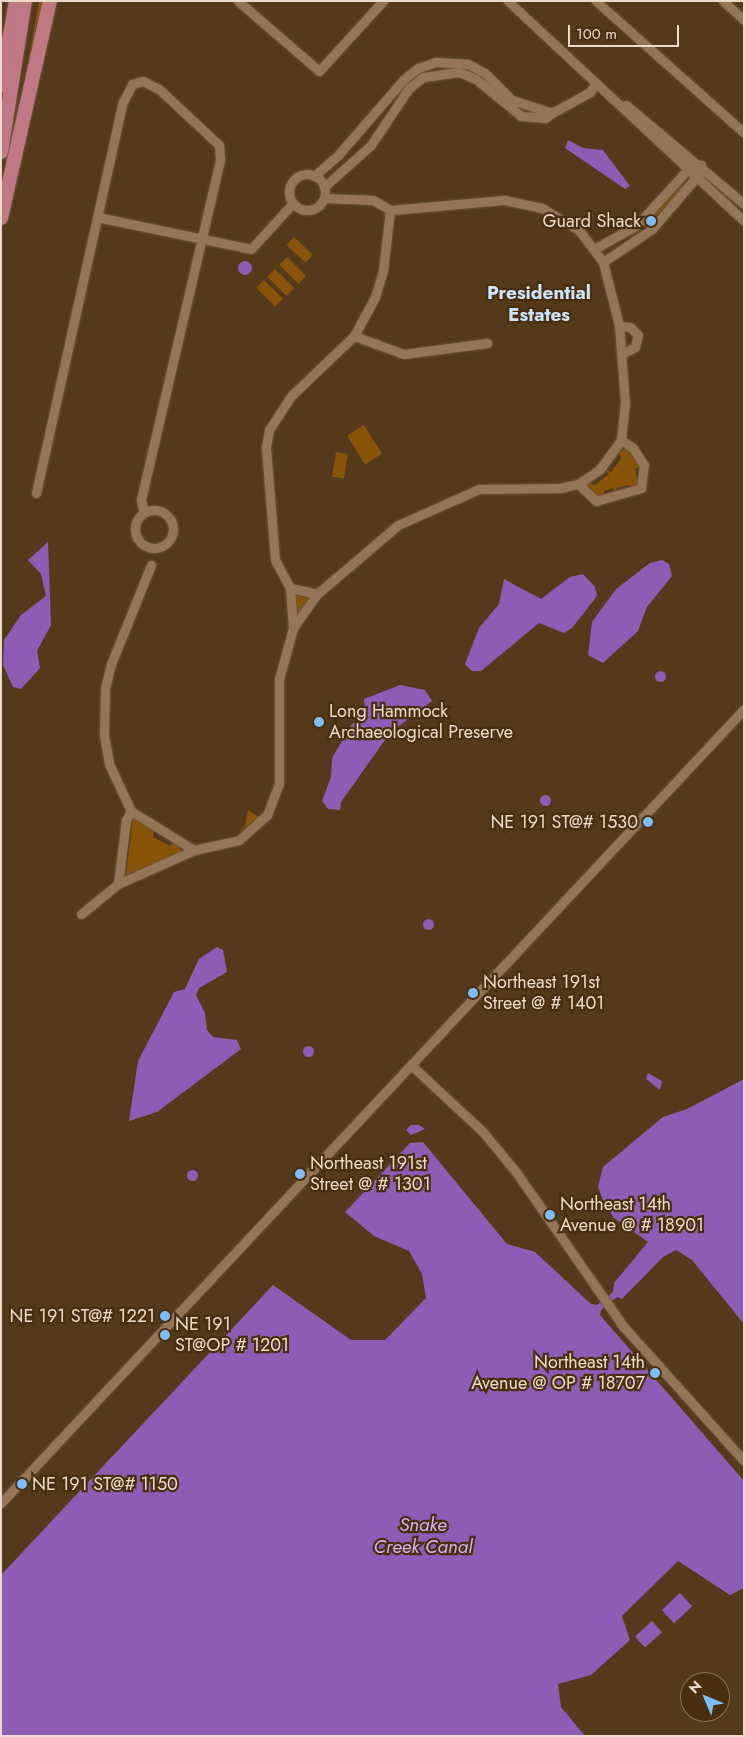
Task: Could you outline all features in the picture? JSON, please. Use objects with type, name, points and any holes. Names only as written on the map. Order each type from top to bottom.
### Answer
[{"type":"highway","points":[[1,86],[16,1]]},
{"type":"highway","points":[[1,152],[25,1]]},
{"type":"highway","points":[[1,218],[50,1]]},
{"type":"street","points":[[241,2],[319,71],[383,1]]},
{"type":"street","points":[[596,1],[744,133]]},
{"type":"street","points":[[723,1],[744,20]]},
{"type":"street","points":[[512,3],[686,170],[744,220]]},
{"type":"street","points":[[314,176],[418,68],[454,60],[485,73],[512,100],[552,113]]},
{"type":"street","points":[[576,63],[701,165],[744,204]]},
{"type":"street","points":[[324,187],[364,150],[409,88],[423,77],[444,72],[476,79],[522,116],[545,118],[590,92],[596,82]]},
{"type":"street","points":[[36,493],[126,91],[143,81],[160,89],[219,145],[202,240],[141,500],[144,513],[135,526],[138,539],[148,547],[167,543],[173,526],[169,516],[158,510],[144,513]]},
{"type":"street","points":[[353,137],[364,150]]},
{"type":"street","points":[[596,248],[634,227],[686,170],[701,165]]},
{"type":"street","points":[[603,262],[643,236],[698,180],[701,165]]},
{"type":"street","points":[[293,204],[290,193],[293,182],[302,175],[314,176],[324,187],[324,198]]},
{"type":"street","points":[[293,204],[309,210],[324,198],[373,200],[390,210],[490,199],[527,203],[565,218],[596,248],[603,262],[620,326],[623,353],[621,440],[600,469],[578,484],[463,493],[378,538],[317,594],[293,628]]},
{"type":"street","points":[[97,217],[251,249],[293,204]]},
{"type":"street","points":[[81,914],[118,884],[194,850],[239,840],[261,823],[274,800],[282,750],[279,679],[293,628],[290,588],[275,560],[272,538],[269,430],[291,396],[354,336],[375,297],[384,270],[390,210]]},
{"type":"street","points":[[634,227],[643,236]]},
{"type":"street","points":[[620,326],[630,327],[638,335],[636,347],[623,353]]},
{"type":"street","points":[[354,336],[404,354],[487,343]]},
{"type":"street","points":[[578,484],[596,501],[641,488],[644,465],[633,448],[621,440]]},
{"type":"street","points":[[151,565],[111,664],[104,695],[109,764],[131,811],[194,850]]},
{"type":"street","points":[[290,588],[317,594]]},
{"type":"street","points":[[1,1503],[272,1209],[412,1065],[744,709]]},
{"type":"street","points":[[118,884],[126,820],[131,811]]},
{"type":"street","points":[[412,1065],[454,1102],[516,1172],[612,1311],[744,1461]]},
{"type":"shaded area","points":[[39,1],[47,1],[23,93]]},
{"type":"shaded area","points":[[682,185],[683,188],[645,228],[645,223]]},
{"type":"shaded area","points":[[294,237],[313,255],[306,263],[286,245]]},
{"type":"shaded area","points":[[287,257],[306,276],[298,284],[279,265]]},
{"type":"shaded area","points":[[275,269],[294,288],[286,296],[267,277]]},
{"type":"shaded area","points":[[264,280],[283,299],[275,307],[256,288]]},
{"type":"shaded area","points":[[364,425],[382,454],[365,464],[347,436]]},
{"type":"shaded area","points":[[626,448],[640,467],[635,469],[638,483],[631,488],[629,485],[616,488],[615,494],[613,488],[604,491],[604,496],[596,498],[587,489],[588,483],[595,485],[609,474],[605,469],[611,472],[621,459],[619,452]]},
{"type":"shaded area","points":[[336,452],[348,454],[344,479],[332,477]]},
{"type":"shaded area","points":[[295,595],[309,598],[298,612],[297,609]]},
{"type":"shaded area","points":[[248,810],[259,817],[238,833],[245,826]]},
{"type":"shaded area","points":[[133,818],[154,830],[153,837],[170,846],[173,842],[184,852],[126,875]]},
{"type":"water","points":[[568,140],[583,148],[603,150],[630,186],[625,189],[565,148]]},
{"type":"water","points":[[245,261],[250,263],[252,268],[250,273],[245,275],[240,273],[238,268],[240,263]]},
{"type":"water","points":[[48,542],[51,625],[37,651],[40,668],[21,689],[13,687],[3,665],[4,640],[21,615],[46,596],[41,574],[28,560]]},
{"type":"water","points":[[662,560],[669,564],[672,576],[647,607],[638,631],[603,663],[588,655],[592,622],[616,589],[650,563]]},
{"type":"water","points":[[583,574],[595,587],[597,596],[572,628],[564,633],[539,623],[481,671],[472,671],[465,664],[479,628],[499,604],[504,579],[541,599],[570,577]]},
{"type":"water","points":[[660,670],[666,676],[660,682],[654,676]]},
{"type":"water","points":[[400,685],[425,690],[432,701],[390,733],[341,802],[340,810],[328,809],[322,801],[331,777],[332,758],[352,724],[365,716],[364,699]]},
{"type":"water","points":[[545,794],[551,800],[545,806],[539,800]]},
{"type":"water","points":[[428,918],[434,924],[428,930],[422,924]]},
{"type":"water","points":[[217,947],[223,950],[227,972],[199,988],[196,995],[205,1013],[207,1030],[213,1037],[237,1040],[241,1049],[157,1112],[129,1121],[138,1061],[174,992],[185,989],[199,959]]},
{"type":"water","points":[[308,1045],[314,1051],[308,1057],[302,1051]]},
{"type":"water","points":[[648,1073],[662,1081],[660,1090],[646,1079]]},
{"type":"water","name":"Snake Creek Canal","points":[[744,1079],[744,1324],[692,1260],[676,1250],[663,1257],[622,1299],[617,1297],[601,1310],[600,1315],[744,1481],[744,1588],[730,1595],[678,1561],[622,1616],[630,1640],[591,1675],[558,1684],[561,1707],[585,1736],[1,1736],[1,1575],[273,1285],[351,1340],[385,1340],[426,1298],[422,1274],[409,1251],[374,1236],[345,1212],[410,1143],[423,1142],[507,1244],[535,1252],[591,1304],[597,1305],[613,1292],[614,1283],[648,1242],[614,1218],[603,1201],[598,1186],[603,1167],[663,1117],[687,1109]]},
{"type":"water","points":[[411,1125],[419,1125],[425,1129],[411,1135],[406,1130]]},
{"type":"water","points":[[192,1169],[198,1175],[192,1181],[186,1175]]},
{"type":"water","points":[[680,1593],[692,1606],[674,1623],[662,1610]]},
{"type":"water","points":[[652,1621],[662,1632],[645,1648],[635,1636]]},
{"type":"place","name":"Guard Shack","points":[[651,221]]},
{"type":"place","name":"Long Hammock Archaeological Preserve","points":[[319,722]]},
{"type":"place","name":"NE 191 ST@# 1530","points":[[648,822]]},
{"type":"place","name":"Northeast 191st Street @ # 1401","points":[[473,993]]},
{"type":"place","name":"Northeast 191st Street @ # 1301","points":[[300,1174]]},
{"type":"place","name":"Northeast 14th Avenue @ # 18901","points":[[550,1215]]},
{"type":"place","name":"NE 191 ST@# 1221","points":[[165,1316]]},
{"type":"place","name":"NE 191 ST@OP # 1201","points":[[165,1335]]},
{"type":"place","name":"Northeast 14th Avenue @ OP # 18707","points":[[655,1373]]},
{"type":"place","name":"NE 191 ST@# 1150","points":[[22,1484]]},
{"type":"district","name":"Presidential Estates","points":[[539,304]]}]
